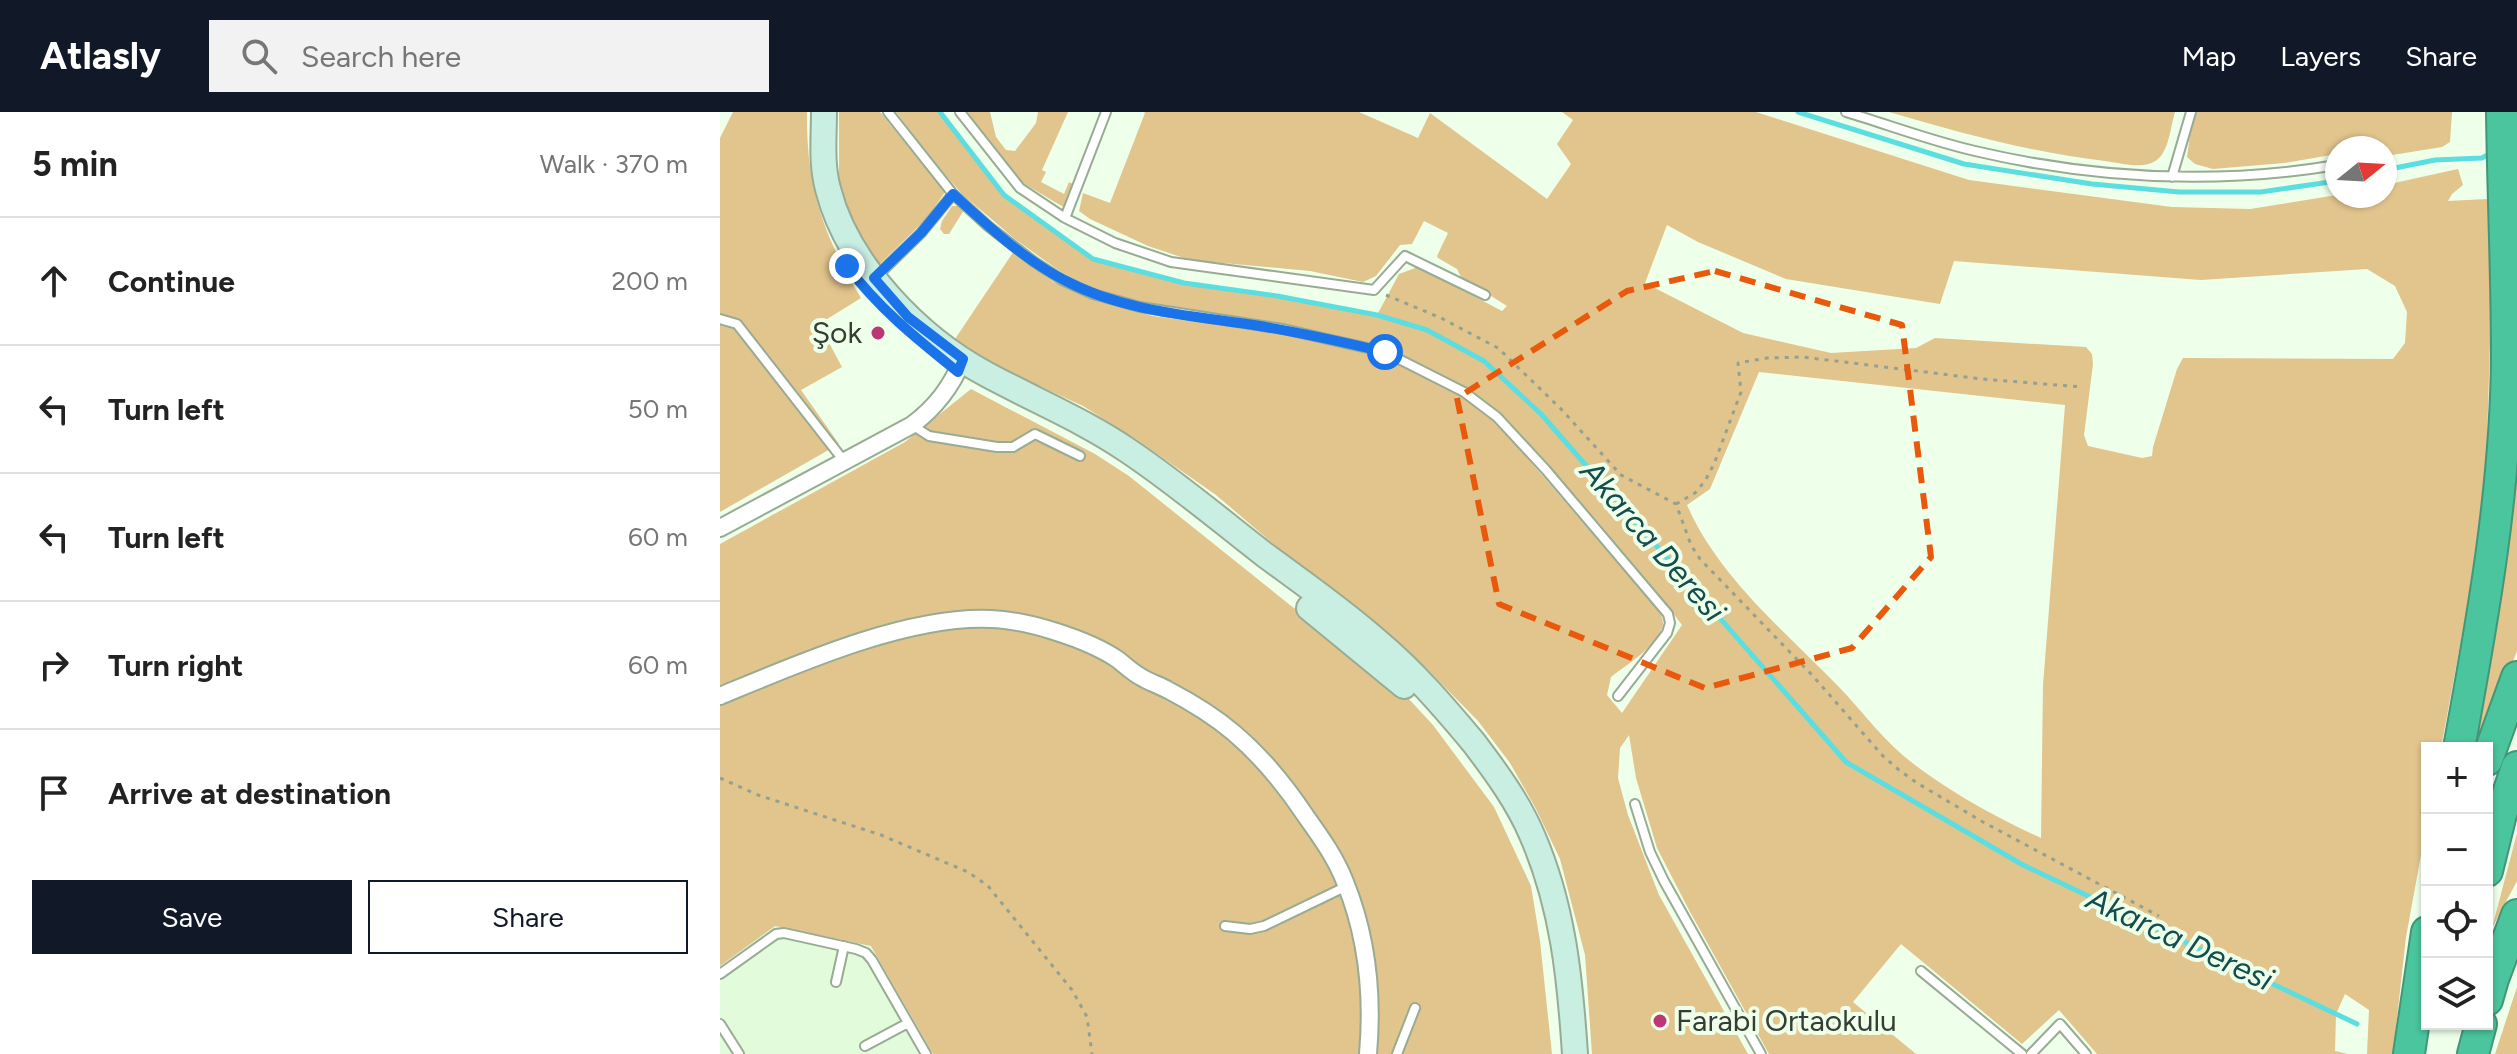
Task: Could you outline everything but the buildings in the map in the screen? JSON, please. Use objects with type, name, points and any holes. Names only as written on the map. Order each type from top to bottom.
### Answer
[{"type":"highway","points":[[2460,742],[2492,556],[2500,474],[2507,356],[2502,112]]},
{"type":"highway","points":[[2493,743],[2517,677]]},
{"type":"highway","points":[[2493,847],[2517,767]]},
{"type":"highway","points":[[2493,979],[2517,915]]},
{"type":"highway","points":[[2409,1054],[2423,958]]},
{"type":"highway","points":[[2427,1054],[2430,1030]]},
{"type":"highway","points":[[2456,1054],[2458,1030]]},
{"type":"highway","points":[[2473,1054],[2479,1030]]},
{"type":"main road","points":[[813,112],[815,173],[830,232],[847,266],[866,291],[899,324],[960,366],[1164,491],[1426,704],[1469,757],[1507,811],[1531,862],[1547,911],[1565,1054]]},
{"type":"main road","points":[[824,112],[827,187],[844,231],[874,278],[908,317],[960,366],[985,373],[1065,413],[1127,450],[1377,641],[1446,709],[1515,802],[1545,867],[1564,939],[1575,1054]]},
{"type":"street","points":[[720,528],[912,425],[931,411],[960,366]]},
{"type":"street","points":[[720,696],[863,642],[959,618],[995,619],[1056,633],[1117,659],[1142,678],[1198,707],[1234,733],[1291,794],[1333,857],[1347,886],[1363,940],[1371,1026],[1368,1054]]},
{"type":"lane","points":[[888,112],[953,194],[988,226],[1062,280],[1093,294],[1140,307],[1283,329],[1385,352],[1464,392],[1497,417],[1668,614],[1670,623],[1667,633],[1618,696]]},
{"type":"lane","points":[[960,112],[1020,188],[1065,218],[1115,243],[1171,262],[1374,290],[1405,256],[1485,295]]},
{"type":"lane","points":[[1065,218],[1106,112]]},
{"type":"lane","points":[[1846,112],[1972,150],[2066,169],[2172,177],[2248,177],[2325,167]]},
{"type":"lane","points":[[2172,177],[2191,112]]},
{"type":"lane","points":[[874,278],[921,233],[953,194]]},
{"type":"lane","points":[[720,319],[737,324],[844,461]]},
{"type":"lane","points":[[912,425],[929,436],[986,447],[1013,447],[1035,434],[1080,456]]},
{"type":"lane","points":[[1635,804],[1650,852],[1664,881],[1761,1054]]},
{"type":"lane","points":[[1225,926],[1250,929],[1264,926],[1347,886]]},
{"type":"lane","points":[[720,974],[776,934],[784,933],[866,953],[926,1054]]},
{"type":"lane","points":[[836,982],[844,946]]},
{"type":"lane","points":[[1921,971],[2022,1054]]},
{"type":"lane","points":[[1397,1054],[1415,1008]]},
{"type":"lane","points":[[865,1046],[908,1023]]},
{"type":"lane","points":[[720,1024],[739,1054]]},
{"type":"lane","points":[[2031,1054],[2060,1024],[2086,1054]]},
{"type":"path","points":[[1374,290],[1441,318],[1498,348],[1561,409],[1621,475],[1676,504],[1691,545],[1700,559],[1812,675],[1883,756],[1917,783],[1983,822],[2159,916]]},
{"type":"path","points":[[1676,504],[1695,493],[1714,464],[1741,392],[1738,363],[1803,357],[1982,379],[2082,387]]},
{"type":"path","points":[[720,778],[758,795],[881,835],[968,872],[988,886],[1072,990],[1087,1017],[1092,1054]]},
{"type":"highlighted area","points":[[1715,271],[1902,325],[1931,557],[1852,648],[1705,688],[1499,604],[1457,398],[1627,291]]},
{"type":"shaded area","points":[[733,112],[807,112],[807,139],[819,209],[836,253],[861,298],[819,324],[842,367],[801,390],[839,444],[720,512],[720,138]]},
{"type":"shaded area","points":[[839,112],[880,112],[945,192],[927,218],[878,266],[845,206],[839,184]]},
{"type":"shaded area","points":[[896,112],[940,112],[1004,195],[1093,259],[1184,283],[1377,315],[1399,274],[1418,267],[1502,311],[1507,306],[1461,277],[1457,269],[1438,258],[1448,233],[1424,221],[1412,244],[1400,245],[1376,276],[1363,282],[1310,271],[1190,260],[1148,246],[1090,219],[1079,211],[1083,193],[1110,203],[1144,112],[1359,112],[1418,138],[1430,113],[1547,199],[1571,164],[1557,144],[1573,120],[1562,112],[1756,112],[1969,180],[2172,207],[2250,209],[2325,197],[2325,208],[2397,208],[2397,182],[2458,169],[2463,185],[2448,201],[2488,199],[2491,315],[2486,469],[2469,597],[2442,742],[2421,742],[2421,855],[2406,937],[2393,1054],[2367,1054],[2369,1010],[2345,994],[2336,1014],[2335,1051],[2348,1054],[2097,1054],[2059,1010],[2022,1044],[1901,944],[1853,1002],[1916,1054],[1769,1054],[1657,848],[1636,778],[1629,735],[1620,748],[1618,778],[1628,815],[1659,895],[1748,1054],[1592,1054],[1585,955],[1560,859],[1510,763],[1478,721],[1426,668],[1352,604],[1283,552],[1216,495],[1083,406],[976,357],[955,339],[1014,251],[1053,282],[1091,298],[1153,316],[1279,333],[1339,344],[1385,357],[1462,396],[1496,422],[1658,609],[1663,623],[1659,635],[1640,655],[1611,677],[1607,695],[1622,713],[1682,625],[1657,592],[1501,415],[1467,389],[1387,349],[1280,324],[1148,305],[1103,292],[1065,275],[1015,239],[962,194]],"holes":[[[1667,225],[1698,242],[1786,279],[1940,304],[1954,261],[2201,280],[2367,269],[2395,286],[2407,312],[2405,343],[2393,359],[2183,358],[2177,369],[2152,456],[2142,458],[2088,446],[2084,435],[2093,364],[2092,354],[2086,347],[1935,338],[1916,348],[1831,353],[1743,333],[1645,283]],[[1759,372],[2065,405],[2043,685],[2041,838],[1960,795],[1929,775],[1884,738],[1735,580],[1687,505],[1710,489]]]},
{"type":"shaded area","points":[[968,112],[990,112],[996,137],[1006,150],[1015,151],[1036,123],[1038,112],[1068,112],[1042,170],[1046,172],[1041,182],[1064,194],[1069,182],[1073,184],[1065,208],[1023,183]]},
{"type":"shaded area","points":[[1889,112],[2175,112],[2162,154],[2154,162],[2140,165],[2022,147]]},
{"type":"shaded area","points":[[2197,112],[2452,112],[2450,142],[2442,147],[2397,154],[2397,136],[2325,136],[2325,156],[2213,169],[2195,164],[2187,157]]},
{"type":"shaded area","points":[[952,206],[961,206],[964,210],[949,234],[944,234],[940,229],[942,221]]},
{"type":"shaded area","points":[[971,389],[1095,454],[1129,476],[1378,672],[1433,725],[1494,807],[1531,886],[1552,1054],[933,1054],[871,946],[775,926],[720,966],[720,544],[905,442]]},
{"type":"shaded area","points":[[2517,455],[2517,651],[2481,742],[2474,742]]},
{"type":"shaded area","points":[[2517,833],[2517,881],[2493,924]]},
{"type":"shaded area","points":[[774,926],[871,946],[933,1054],[720,1054],[720,966]]},
{"type":"shaded area","points":[[2517,987],[2517,1054],[2495,1054]]},
{"type":"waterway","name":"Akarca Deresi","points":[[940,112],[1004,195],[1093,259],[1184,283],[1377,315],[1427,330],[1484,361],[1541,414],[1846,762],[2023,865],[2357,1024]]},
{"type":"waterway","points":[[1798,112],[1964,164],[2092,184],[2179,192],[2261,192],[2325,183]]},
{"type":"waterway","points":[[2397,168],[2435,160],[2482,158],[2491,153]]},
{"type":"place","name":"Şok","points":[[878,333]]},
{"type":"place","name":"Farabi Ortaokulu","points":[[1660,1021]]},
{"type":"route","points":[[847,266],[866,291],[899,324],[958,372],[963,359],[908,317],[874,278],[921,233],[953,194],[1033,261],[1062,280],[1093,294],[1140,307],[1283,329],[1385,352]]}]
